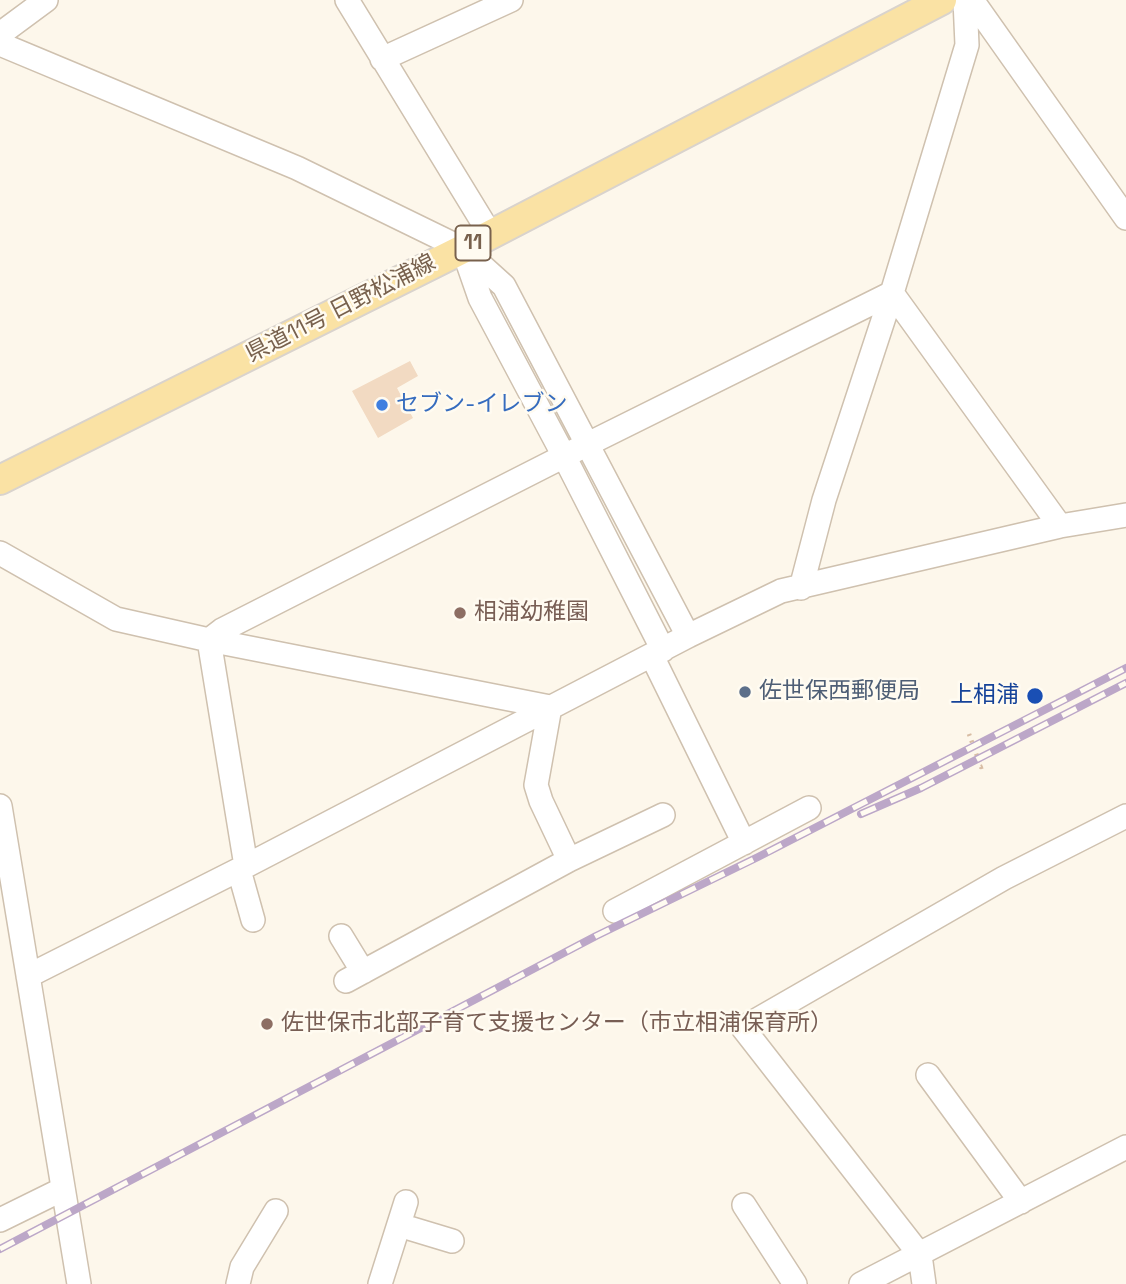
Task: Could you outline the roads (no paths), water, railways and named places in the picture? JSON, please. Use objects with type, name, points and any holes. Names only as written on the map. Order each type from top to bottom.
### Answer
[{"type":"main road","name":"県道11号 日野松浦線","points":[[0,480],[463,248],[942,0]]},
{"type":"street","points":[[0,34],[46,0]]},
{"type":"street","points":[[347,0],[490,234]]},
{"type":"street","points":[[382,59],[511,0]]},
{"type":"street","points":[[801,588],[824,500],[892,293],[967,46],[965,0]]},
{"type":"street","points":[[972,0],[1126,218]]},
{"type":"street","points":[[0,44],[296,167],[463,248],[504,286],[688,636]]},
{"type":"street","points":[[463,248],[480,298],[564,456],[744,842]]},
{"type":"street","points":[[209,640],[222,630],[564,456],[892,293]]},
{"type":"street","points":[[892,293],[1060,526]]},
{"type":"street","points":[[28,976],[243,868],[688,636],[781,591],[1060,526],[1126,515]]},
{"type":"street","points":[[0,553],[116,619],[550,708]]},
{"type":"street","points":[[209,640],[253,920]]},
{"type":"street","points":[[550,708],[536,785],[569,860]]},
{"type":"street","points":[[0,806],[79,1284]]},
{"type":"street","points":[[615,911],[809,808]]},
{"type":"street","points":[[341,936],[355,977],[569,860],[663,815]]},
{"type":"street","points":[[925,1284],[920,1255],[743,1028],[1004,878],[1126,816]]},
{"type":"street","points":[[928,1075],[1021,1202]]},
{"type":"street","points":[[861,1284],[1126,1147]]},
{"type":"street","points":[[0,1220],[63,1189]]},
{"type":"street","points":[[380,1284],[406,1202]]},
{"type":"street","points":[[744,1205],[795,1284]]},
{"type":"street","points":[[238,1284],[242,1267],[277,1218]]},
{"type":"street","points":[[399,1225],[452,1241]]},
{"type":"railway","points":[[0,1249],[596,936],[758,857],[1126,668]]},
{"type":"railway","points":[[861,814],[921,788],[1126,683]]},
{"type":"place","name":"セブン-イレブン","points":[[382,405]]},
{"type":"place","name":"相浦幼稚園","points":[[460,613]]},
{"type":"place","name":"佐世保西郵便局","points":[[745,692]]},
{"type":"place","name":"上相浦","points":[[1035,696]]},
{"type":"place","name":"佐世保市北部子育て支援センター（市立相浦保育所）","points":[[267,1024]]}]
